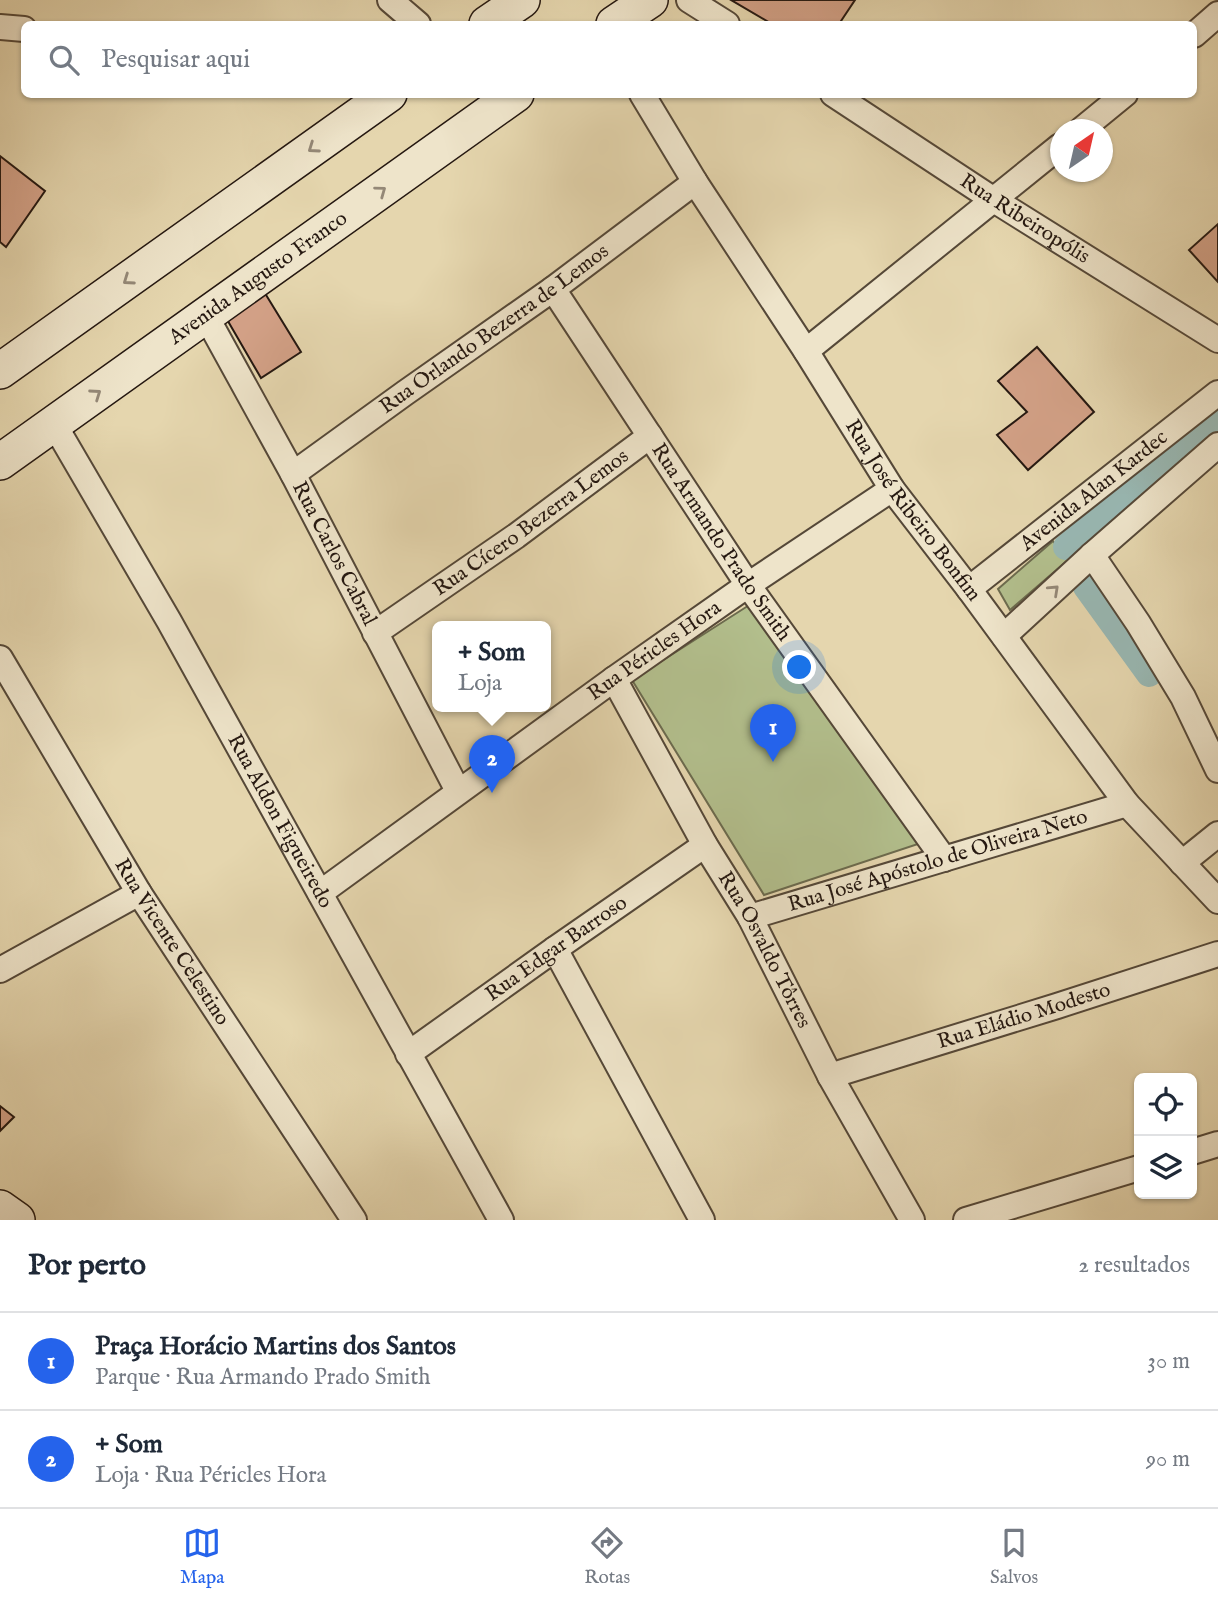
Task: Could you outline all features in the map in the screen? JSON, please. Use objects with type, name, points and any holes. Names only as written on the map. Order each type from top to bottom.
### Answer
[{"type":"main road","points":[[491,21],[522,0]]},
{"type":"main road","points":[[618,21],[650,0]]},
{"type":"main road","points":[[0,371],[383,98]]},
{"type":"main road","name":"Avenida Augusto Franco","points":[[0,462],[510,98]]},
{"type":"main road","points":[[0,1208],[16,1220]]},
{"type":"street","points":[[390,0],[414,21]]},
{"type":"street","points":[[689,0],[722,21]]},
{"type":"street","points":[[1197,32],[1218,14]]},
{"type":"street","points":[[0,27],[21,29]]},
{"type":"street","name":"Rua José Ribeiro Bonfim","points":[[644,98],[695,182],[806,351],[892,489],[1127,804],[1218,901]]},
{"type":"street","name":"Rua Ribeiropólis","points":[[839,98],[994,200],[1218,340]]},
{"type":"street","points":[[1094,119],[1120,98]]},
{"type":"street","points":[[806,351],[1050,154]]},
{"type":"street","name":"Rua Orlando Bezerra de Lemos","points":[[293,474],[553,289],[695,182]]},
{"type":"street","name":"Rua Armando Prado Smith","points":[[553,289],[748,585],[944,859]]},
{"type":"street","name":"Rua Carlos Cabral","points":[[206,316],[293,474],[458,791]]},
{"type":"street","name":"Avenida Alan Kardec","points":[[969,589],[1218,393]]},
{"type":"street","name":"Rua Aldon Figueiredo","points":[[54,424],[169,621],[501,1220]]},
{"type":"street","name":"Rua Cícero Bezerra Lemos","points":[[375,633],[516,536],[650,436]]},
{"type":"street","name":"Avenida Alan Kardec","points":[[1004,636],[1218,445]]},
{"type":"street","name":"Rua Péricles Hora","points":[[320,893],[614,679],[892,489]]},
{"type":"street","points":[[1092,555],[1183,697],[1218,770]]},
{"type":"street","name":"Rua Vicente Celestino","points":[[0,658],[139,892],[354,1220]]},
{"type":"street","name":"Rua Osvaldo Tôrres","points":[[614,679],[705,845],[750,917],[830,1076],[912,1220]]},
{"type":"street","name":"Rua José Apóstolo de Oliveira Neto","points":[[750,917],[1127,804]]},
{"type":"street","points":[[1182,863],[1218,834]]},
{"type":"street","name":"Rua Edgar Barroso","points":[[408,1054],[705,845]]},
{"type":"street","points":[[0,970],[139,892]]},
{"type":"street","points":[[555,949],[702,1220]]},
{"type":"street","name":"Rua Eládio Modesto","points":[[830,1076],[1218,954]]},
{"type":"street","points":[[1197,1150],[1218,1144]]},
{"type":"street","points":[[966,1220],[1134,1170]]},
{"type":"green space","points":[[1053,541],[1068,560],[1010,610],[998,589]]},
{"type":"green space","points":[[754,602],[921,843],[764,895],[632,680]]},
{"type":"building","points":[[731,0],[855,0],[841,21],[767,21]]},
{"type":"building","points":[[0,156],[45,191],[6,247],[0,242]]},
{"type":"building","points":[[1218,224],[1218,282],[1189,250]]},
{"type":"building","points":[[263,290],[301,352],[261,378],[225,316]]},
{"type":"building","points":[[1037,347],[1094,412],[1028,470],[997,435],[1027,412],[998,381]]},
{"type":"building","points":[[0,1106],[14,1117],[0,1131]]},
{"type":"waterway","points":[[1066,547],[1218,418]]},
{"type":"waterway","points":[[1086,587],[1149,674]]},
{"type":"place","name":"Praça Horácio Martins dos Santos","points":[[773,762]]},
{"type":"place","name":"+ Som","points":[[492,793]]}]
